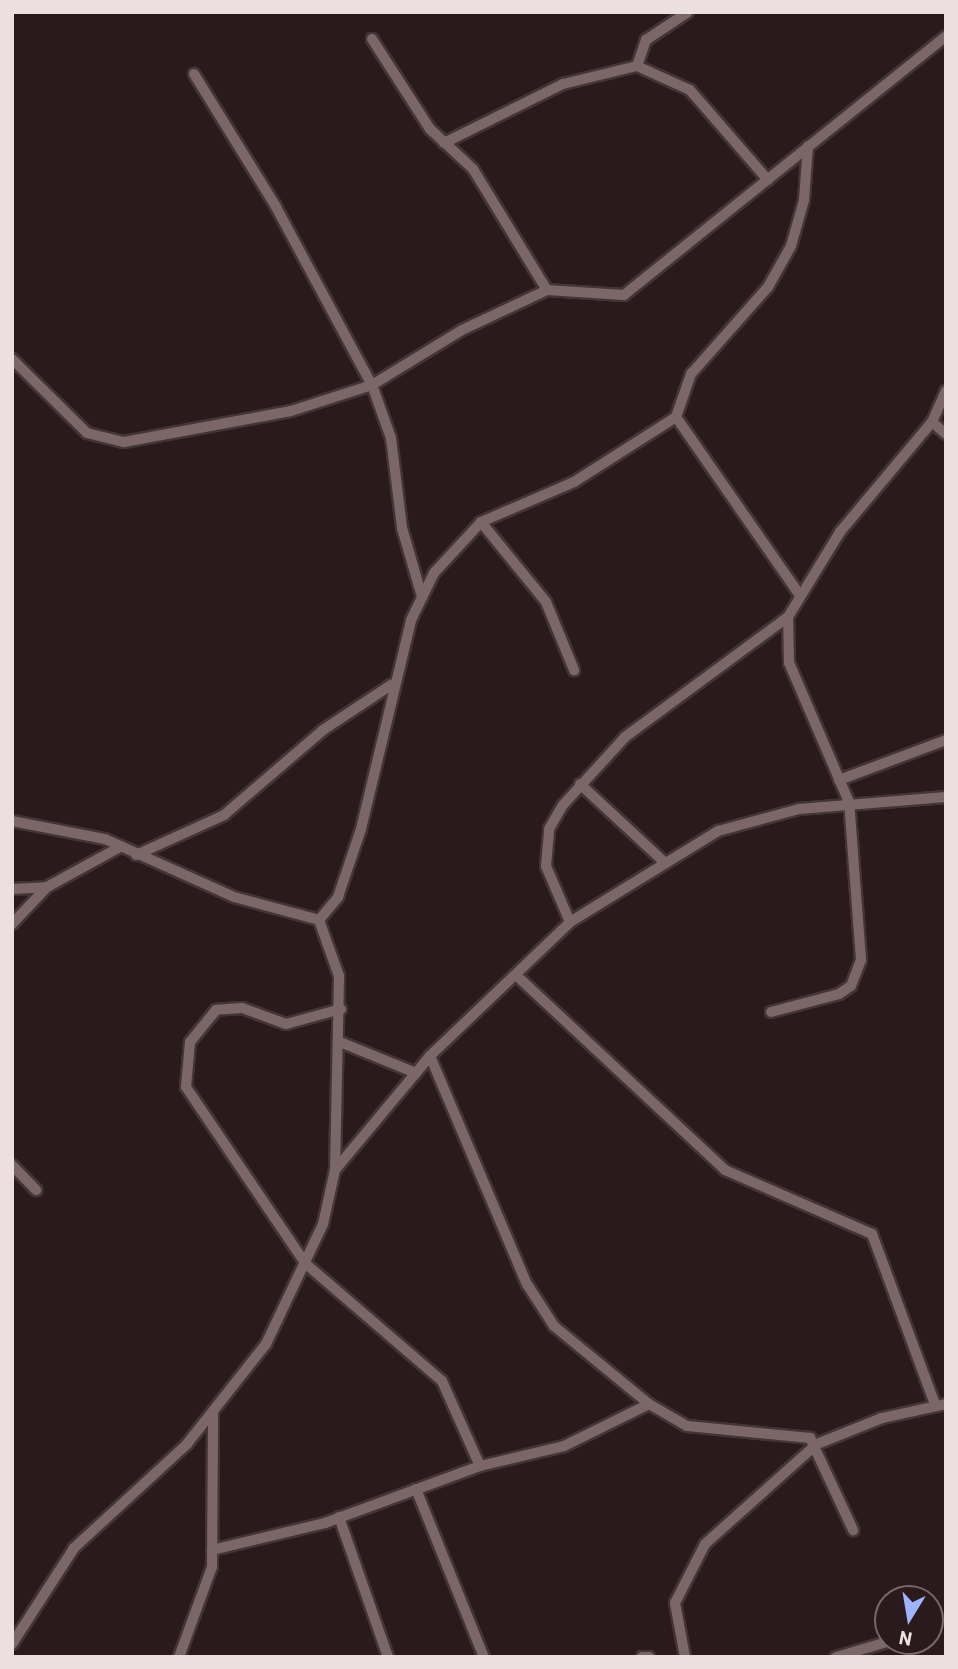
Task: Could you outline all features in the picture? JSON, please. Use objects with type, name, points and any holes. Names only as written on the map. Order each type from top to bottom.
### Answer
[{"type":"street","points":[[638,65],[646,40],[688,12]]},
{"type":"street","points":[[12,359],[87,433],[124,442],[291,411],[372,384],[462,330],[547,290],[624,295],[946,36]]},
{"type":"street","points":[[372,38],[444,143],[472,169],[547,290]]},
{"type":"street","points":[[444,143],[563,84],[638,65],[690,90],[768,180]]},
{"type":"street","points":[[194,74],[276,207],[372,384],[391,438],[402,528],[422,597]]},
{"type":"street","points":[[319,920],[338,897],[361,829],[391,685],[422,597],[434,573],[481,522],[574,482],[676,417],[691,374],[779,271],[800,222],[808,146]]},
{"type":"street","points":[[771,1012],[839,995],[858,974],[849,802],[789,663],[788,617],[799,594],[840,532],[932,422],[946,391]]},
{"type":"street","points":[[676,417],[749,514],[799,594]]},
{"type":"street","points":[[932,422],[946,434]]},
{"type":"street","points":[[481,522],[546,602],[574,670]]},
{"type":"street","points":[[570,922],[548,880],[546,855],[553,820],[580,784],[625,737],[788,617]]},
{"type":"street","points":[[136,855],[224,815],[323,730],[391,685]]},
{"type":"street","points":[[839,780],[946,740]]},
{"type":"street","points":[[580,784],[662,860]]},
{"type":"street","points":[[335,1170],[430,1056],[570,922],[662,860],[718,831],[849,802],[946,797]]},
{"type":"street","points":[[12,821],[122,846],[136,855],[253,904],[319,920]]},
{"type":"street","points":[[12,925],[47,887],[122,846]]},
{"type":"street","points":[[12,889],[47,887]]},
{"type":"street","points":[[12,1644],[74,1548],[141,1492],[213,1413],[266,1344],[306,1264],[335,1170],[340,1042],[339,976],[319,920]]},
{"type":"street","points":[[516,975],[725,1170],[872,1234],[940,1404],[817,1444],[692,1559],[675,1603],[685,1657]]},
{"type":"street","points":[[341,1009],[286,1024],[242,1008],[216,1010],[190,1042],[183,1072],[198,1106],[306,1264],[429,1364],[480,1466]]},
{"type":"street","points":[[340,1042],[416,1073]]},
{"type":"street","points":[[430,1056],[543,1312],[649,1404],[695,1428],[803,1435],[817,1444],[853,1530]]},
{"type":"street","points":[[12,1165],[36,1190]]},
{"type":"street","points":[[212,1550],[339,1517],[480,1466],[571,1444],[649,1404]]},
{"type":"street","points":[[179,1657],[206,1592],[212,1550],[213,1413]]},
{"type":"street","points":[[416,1489],[484,1657]]},
{"type":"street","points":[[339,1517],[388,1657]]},
{"type":"street","points":[[835,1657],[874,1646]]},
{"type":"street","points":[[642,1657],[649,1657]]}]
